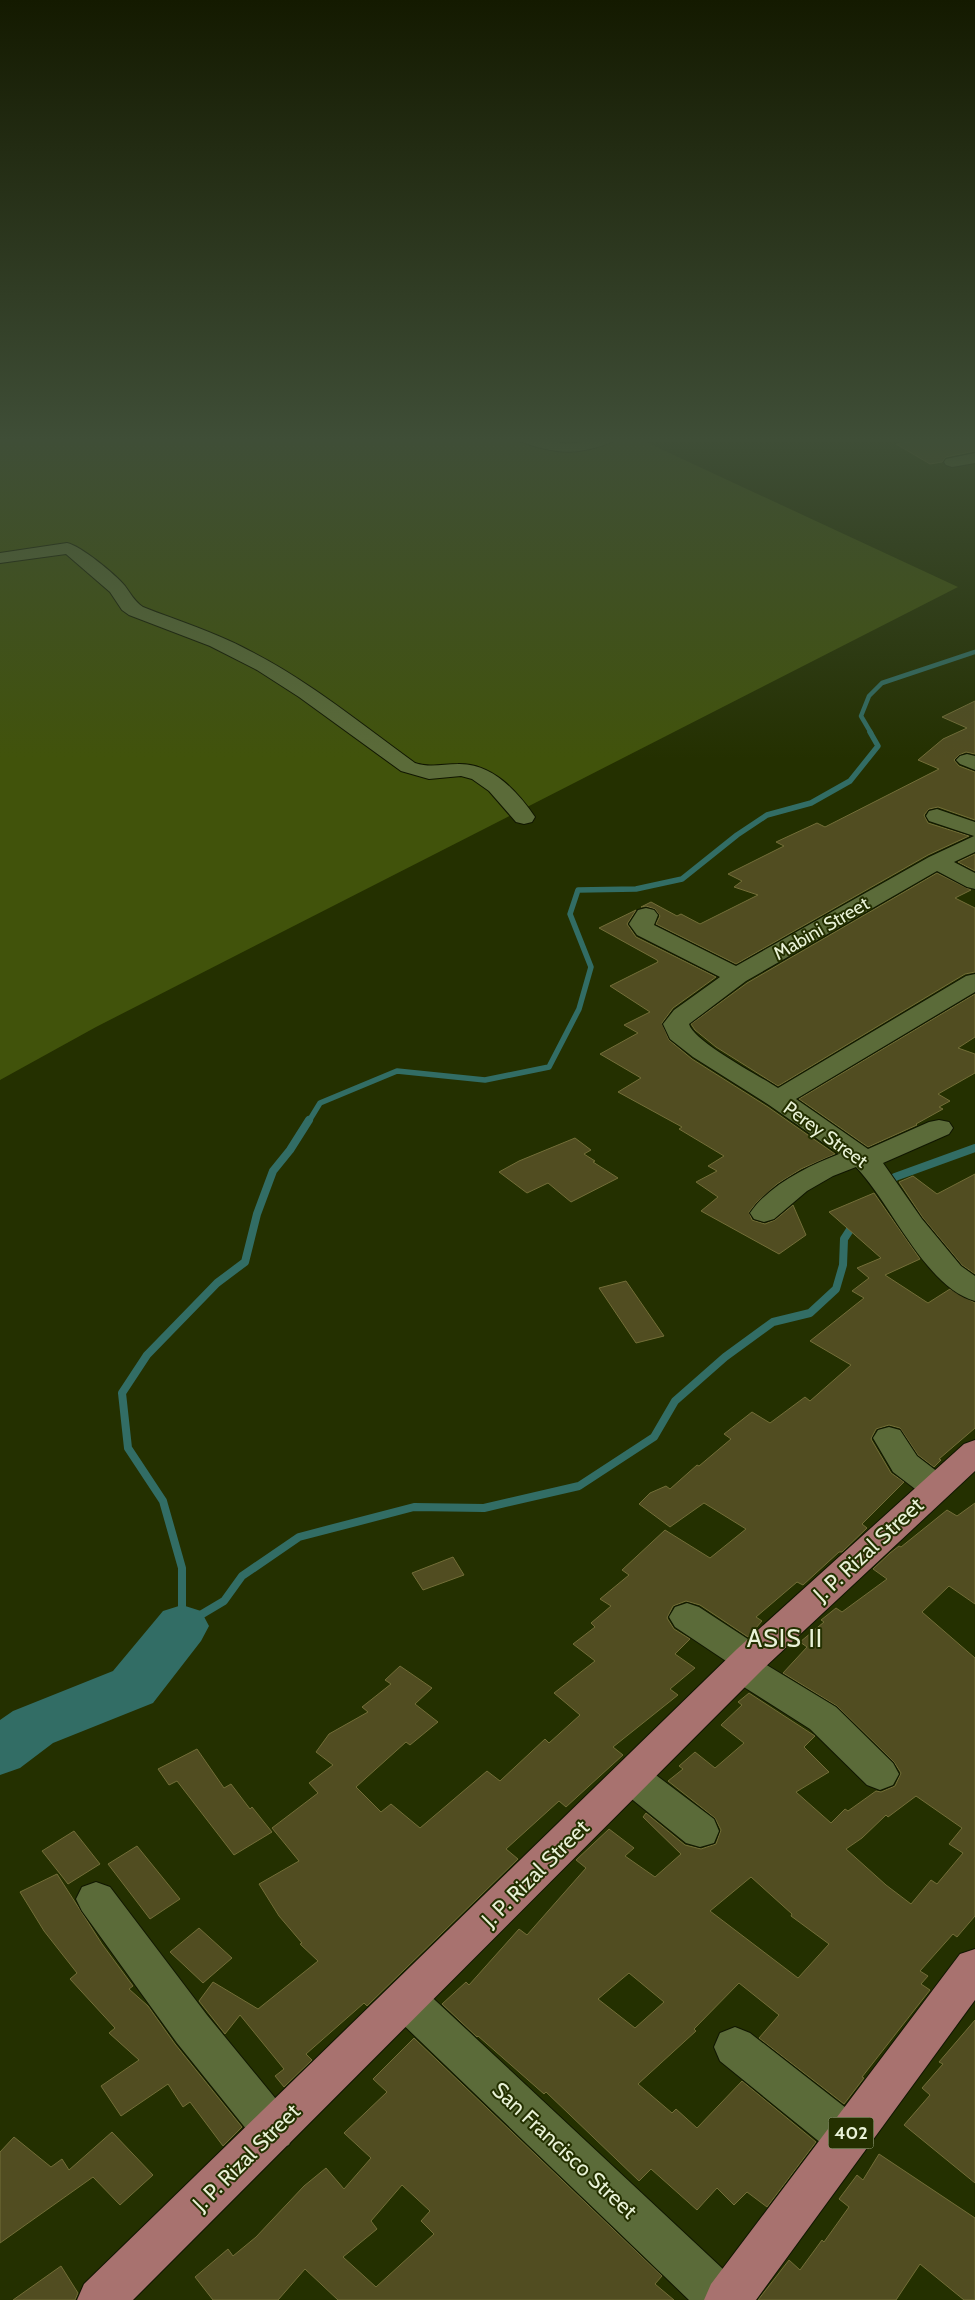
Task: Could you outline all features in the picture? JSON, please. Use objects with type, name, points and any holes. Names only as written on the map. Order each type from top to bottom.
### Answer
[{"type":"main road","name":"J. P. Rizal Street","points":[[100,2300],[406,2000],[745,1663],[975,1452]]},
{"type":"main road","name":"402","points":[[725,2300],[975,1967]]},
{"type":"street","points":[[0,558],[67,548],[72,550],[118,588],[124,599],[136,611],[240,653],[268,669],[301,689],[408,767],[428,774],[463,770],[486,778],[503,793],[524,817]]},
{"type":"street","points":[[937,816],[975,830]]},
{"type":"street","name":"Mabini Street","points":[[676,1024],[683,1015],[737,976],[937,862],[975,843]]},
{"type":"street","points":[[937,862],[975,882]]},
{"type":"street","points":[[646,914],[641,924],[645,930],[737,976]]},
{"type":"street","points":[[778,1099],[975,981]]},
{"type":"street","name":"Perey Street","points":[[676,1024],[679,1034],[778,1099],[867,1163],[898,1202],[912,1225],[951,1273],[975,1291]]},
{"type":"street","points":[[764,1213],[797,1185],[823,1170],[867,1163],[939,1128]]},
{"type":"street","points":[[889,1438],[898,1457],[935,1487]]},
{"type":"street","points":[[687,1617],[745,1663],[823,1718],[880,1774]]},
{"type":"street","points":[[631,1777],[700,1831]]},
{"type":"street","points":[[96,1899],[192,2029],[274,2130]]},
{"type":"street","name":"San Francisco Street","points":[[406,2000],[725,2300]]},
{"type":"street","points":[[735,2047],[848,2137]]},
{"type":"green space","points":[[0,544],[866,544],[958,587],[96,1027],[0,1080]]},
{"type":"building","points":[[975,701],[975,754],[966,752],[954,760],[959,766],[975,772],[975,820],[938,807],[929,809],[924,815],[928,823],[969,836],[928,855],[736,964],[656,924],[660,916],[655,909],[646,906],[641,907],[651,902],[677,916],[681,914],[700,924],[758,895],[734,887],[742,881],[728,874],[784,846],[776,842],[817,823],[825,827],[939,769],[918,760],[943,739],[967,728],[942,717]]},
{"type":"building","points":[[975,854],[975,871],[958,862]]},
{"type":"building","points":[[937,873],[971,890],[955,898],[975,908],[975,972],[965,974],[778,1086],[716,1047],[695,1030],[691,1024],[747,983]]},
{"type":"building","points":[[636,910],[627,924],[636,937],[716,977],[673,1008],[662,1023],[669,1040],[692,1059],[768,1107],[835,1154],[801,1169],[777,1184],[749,1212],[752,1220],[765,1224],[775,1220],[793,1205],[806,1235],[779,1254],[701,1211],[718,1197],[696,1182],[717,1171],[708,1166],[724,1156],[679,1129],[682,1127],[618,1092],[641,1078],[600,1054],[638,1033],[624,1025],[650,1012],[610,986],[658,962],[657,960],[599,928]]},
{"type":"building","points":[[975,994],[975,1037],[958,1048],[975,1054],[975,1073],[938,1094],[950,1101],[939,1107],[943,1109],[917,1125],[868,1147],[799,1099]]},
{"type":"building","points":[[575,1138],[591,1150],[584,1154],[618,1178],[571,1202],[548,1183],[527,1193],[499,1172],[519,1161]]},
{"type":"building","points":[[975,1174],[975,1274],[962,1265],[923,1218],[899,1182],[913,1176],[937,1194]]},
{"type":"building","points":[[874,1193],[920,1259],[885,1275],[928,1303],[950,1289],[975,1303],[975,1428],[939,1459],[941,1460],[934,1467],[918,1455],[900,1428],[889,1425],[876,1429],[871,1439],[891,1473],[904,1482],[862,1524],[867,1528],[842,1552],[839,1552],[803,1585],[797,1582],[756,1617],[762,1621],[748,1637],[700,1605],[686,1601],[673,1606],[667,1618],[674,1629],[690,1639],[675,1654],[695,1668],[670,1689],[678,1695],[613,1747],[623,1755],[566,1807],[559,1801],[506,1849],[518,1859],[367,2006],[364,2003],[306,2054],[312,2060],[284,2087],[275,2076],[284,2069],[240,2015],[225,2034],[199,2001],[213,1982],[258,2009],[318,1961],[300,1944],[302,1943],[279,1916],[259,1884],[299,1861],[272,1828],[318,1793],[309,1783],[333,1765],[316,1752],[329,1734],[368,1712],[362,1707],[391,1684],[385,1680],[400,1666],[432,1688],[415,1704],[438,1722],[410,1745],[406,1742],[356,1787],[381,1812],[391,1804],[420,1828],[487,1771],[500,1781],[545,1739],[549,1743],[580,1715],[554,1693],[595,1661],[573,1644],[595,1627],[591,1623],[611,1606],[600,1599],[629,1575],[622,1570],[665,1530],[710,1558],[746,1529],[704,1503],[670,1527],[639,1504],[650,1493],[666,1486],[670,1489],[697,1465],[699,1466],[731,1439],[724,1434],[752,1412],[770,1423],[805,1397],[810,1401],[851,1365],[810,1341],[864,1298],[852,1291],[869,1278],[857,1268],[881,1258],[829,1212]]},
{"type":"building","points":[[626,1281],[664,1336],[636,1343],[599,1288]]},
{"type":"building","points":[[975,1503],[975,1604],[949,1586],[922,1612],[975,1658],[975,1916],[957,1937],[953,1934],[920,1971],[928,1976],[921,1984],[930,1990],[862,2077],[864,2078],[844,2104],[759,2038],[779,2015],[739,1983],[694,2029],[696,2031],[638,2084],[672,2113],[676,2109],[697,2128],[742,2081],[816,2142],[767,2207],[747,2192],[734,2205],[717,2188],[697,2210],[651,2169],[639,2181],[546,2092],[544,2094],[477,2037],[442,2004],[466,1982],[469,1985],[519,1929],[527,1935],[586,1868],[576,1860],[609,1829],[634,1848],[625,1856],[655,1877],[681,1854],[643,1817],[646,1813],[685,1845],[701,1849],[716,1844],[721,1830],[715,1818],[668,1781],[683,1769],[679,1766],[695,1752],[715,1768],[744,1743],[721,1725],[742,1705],[738,1702],[749,1693],[815,1736],[804,1747],[829,1772],[796,1792],[831,1823],[845,1809],[848,1811],[876,1791],[881,1792],[895,1786],[901,1773],[894,1762],[837,1706],[783,1673],[807,1647],[800,1642],[824,1622],[821,1620],[836,1608],[842,1612],[887,1579],[873,1569],[890,1553],[899,1546],[901,1547],[947,1510],[957,1516]],"holes":[[[916,1796],[962,1828],[949,1844],[963,1853],[937,1884],[931,1880],[911,1904],[886,1885],[846,1849],[862,1838],[886,1815],[888,1817]],[[751,1877],[792,1914],[791,1916],[829,1944],[798,1978],[710,1911]],[[629,1973],[664,2002],[635,2028],[598,1999]]]},
{"type":"building","points":[[453,1557],[464,1575],[423,1590],[412,1573]]},
{"type":"building","points":[[197,1749],[224,1788],[231,1784],[250,1809],[252,1807],[272,1832],[234,1855],[177,1781],[169,1785],[158,1769]]},
{"type":"building","points":[[74,1831],[100,1864],[68,1884],[42,1851]]},
{"type":"building","points":[[137,1846],[180,1899],[150,1919],[108,1864]]},
{"type":"building","points":[[57,1874],[102,1944],[133,1986],[129,1989],[148,2006],[175,2044],[242,2127],[223,2146],[190,2102],[183,2107],[168,2084],[121,2116],[101,2086],[139,2060],[109,2033],[115,2028],[70,1979],[77,1973],[44,1931],[20,1892]]},
{"type":"building","points":[[199,1928],[232,1958],[203,1983],[170,1952]]},
{"type":"building","points":[[975,2020],[975,2183],[904,2125],[930,2095],[922,2088],[943,2064],[939,2062]]},
{"type":"building","points":[[414,2038],[662,2276],[655,2284],[674,2300],[338,2300],[305,2269],[278,2300],[213,2300],[195,2277],[228,2249],[233,2256],[256,2237],[304,2186],[326,2168],[344,2189],[371,2158],[344,2133],[387,2092],[373,2079]],"holes":[[[402,2185],[430,2211],[421,2221],[434,2234],[376,2287],[343,2257],[377,2229],[371,2221]]]},
{"type":"building","points":[[112,2132],[153,2175],[120,2205],[93,2177],[0,2243],[0,2152],[14,2137],[51,2167],[62,2159],[69,2170]]},
{"type":"building","points":[[879,2154],[975,2218],[975,2300],[964,2300],[920,2264],[896,2300],[758,2300],[789,2260],[800,2270],[822,2240],[824,2242],[849,2207],[839,2199],[857,2175],[863,2180]]},
{"type":"building","points":[[61,2266],[78,2293],[75,2300],[13,2300]]},
{"type":"waterway","points":[[871,733],[861,716],[869,696],[882,683],[975,652]]},
{"type":"waterway","points":[[309,1121],[320,1103],[397,1071],[485,1080],[549,1067],[579,1009],[591,967],[570,914],[578,890],[636,889],[682,879],[737,835],[767,815],[811,803],[850,781],[878,746],[870,732]]},
{"type":"waterway","points":[[309,1120],[290,1150],[273,1171],[257,1214],[245,1262],[217,1283],[147,1355],[122,1393],[128,1448],[163,1501],[182,1568],[182,1626],[224,1601],[242,1576],[299,1537],[414,1507],[484,1508],[579,1486],[654,1437],[675,1401],[725,1357],[773,1322],[810,1313],[836,1289],[843,1265],[844,1239],[855,1222]]},
{"type":"waterway","points":[[889,1185],[895,1177],[975,1148]]},
{"type":"waterway","points":[[0,1751],[33,1727],[133,1687],[182,1626]]},
{"type":"district","name":"ASIS II","points":[[785,1638]]}]
